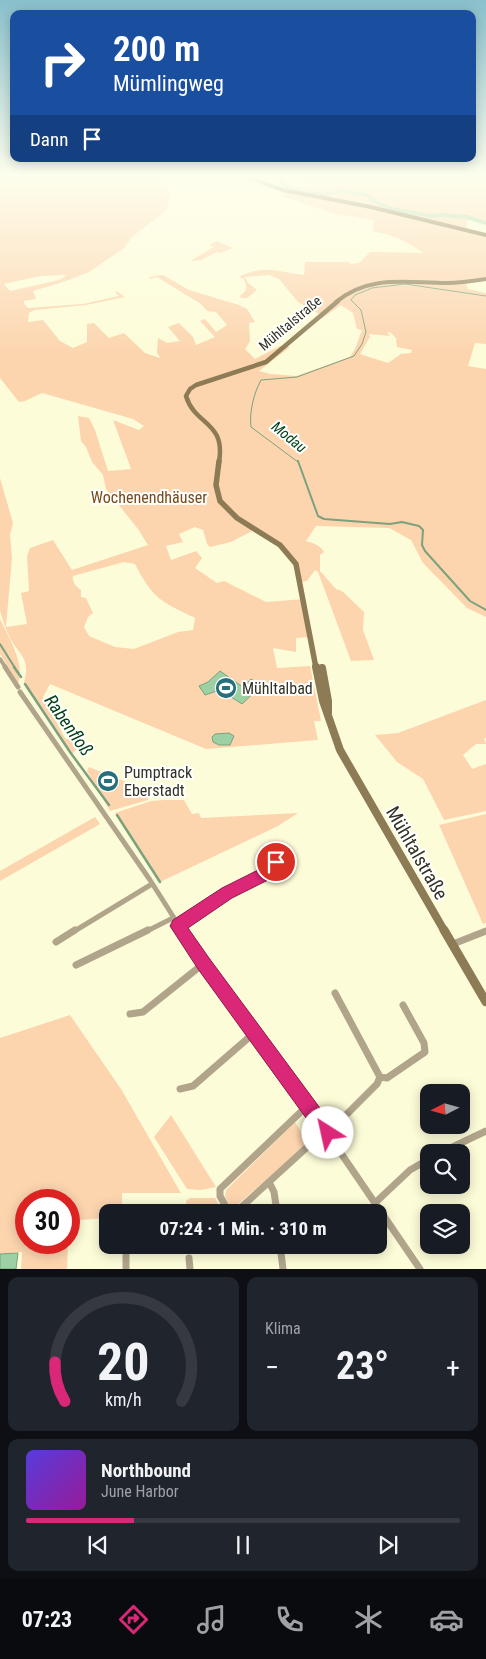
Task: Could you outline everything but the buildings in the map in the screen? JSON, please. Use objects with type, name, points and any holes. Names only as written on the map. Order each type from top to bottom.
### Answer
[{"type":"street","name":"Mühltalstraße","points":[[486,279],[458,283],[378,283],[358,287],[347,292],[266,362],[200,384],[187,393],[186,398],[216,433],[220,442],[216,487],[218,499],[230,511],[282,546],[296,564],[327,716],[342,756],[486,1002]]},
{"type":"street","points":[[0,659],[19,690],[152,884],[203,964],[308,1105],[420,1269]]},
{"type":"street","points":[[178,926],[227,893],[265,874],[276,862]]},
{"type":"street","points":[[56,942],[152,884]]},
{"type":"street","points":[[76,966],[173,918]]},
{"type":"street","points":[[452,944],[486,932]]},
{"type":"street","points":[[130,1014],[143,1012],[203,964]]},
{"type":"street","points":[[335,993],[380,1077]]},
{"type":"street","points":[[380,1077],[388,1078],[425,1052],[424,1043],[403,1005]]},
{"type":"street","points":[[180,1089],[193,1086],[254,1033]]},
{"type":"street","points":[[245,1204],[327,1132],[377,1084],[380,1077]]},
{"type":"street","points":[[225,1204],[219,1193],[308,1105]]},
{"type":"street","points":[[459,1144],[486,1131]]},
{"type":"street","points":[[376,1202],[410,1170],[420,1164]]},
{"type":"street","points":[[270,1182],[276,1204]]},
{"type":"street","points":[[281,1254],[283,1269]]},
{"type":"street","points":[[126,1255],[126,1269]]},
{"type":"street","points":[[189,1258],[190,1269]]},
{"type":"green space","name":"Wochenendhäuser","points":[[0,235],[134,235],[124,248],[89,272],[33,291],[36,299],[24,301],[28,308],[83,304],[119,296],[116,291],[125,297],[86,305],[35,310],[29,313],[28,322],[43,320],[60,341],[73,348],[87,342],[87,324],[94,323],[109,338],[124,333],[145,353],[160,358],[157,352],[158,338],[167,343],[180,341],[168,327],[179,323],[193,337],[196,345],[215,337],[200,321],[205,319],[216,332],[227,325],[216,312],[207,311],[201,304],[157,277],[150,279],[149,277],[163,275],[189,290],[247,309],[255,322],[249,323],[250,341],[245,349],[255,359],[280,346],[290,347],[259,371],[296,376],[350,357],[362,330],[357,329],[353,313],[341,305],[311,325],[321,315],[298,302],[279,279],[269,275],[245,277],[248,283],[257,290],[247,298],[241,298],[240,296],[246,287],[244,279],[239,277],[264,270],[304,275],[305,262],[359,263],[370,252],[424,253],[400,239],[389,235],[486,235],[486,278],[465,281],[468,289],[486,293],[486,344],[475,343],[468,366],[486,369],[486,617],[467,608],[423,563],[411,540],[389,528],[316,526],[306,541],[318,546],[324,552],[320,555],[320,571],[336,589],[342,591],[364,612],[363,630],[374,660],[351,661],[318,572],[315,570],[307,581],[301,582],[291,556],[256,529],[231,542],[210,547],[207,544],[203,530],[195,527],[179,534],[183,542],[166,546],[171,560],[196,551],[202,558],[195,568],[217,583],[224,581],[266,602],[304,599],[311,637],[296,638],[296,652],[273,648],[277,668],[310,666],[321,721],[314,721],[318,740],[206,749],[50,684],[43,697],[65,738],[80,745],[73,753],[70,752],[24,682],[26,674],[25,662],[10,638],[0,611],[0,478],[13,523],[10,535],[12,558],[6,627],[27,624],[21,593],[29,591],[27,556],[30,548],[53,540],[72,570],[148,545],[138,529],[106,489],[103,475],[92,462],[86,447],[81,441],[78,416],[89,418],[95,430],[108,471],[131,469],[113,420],[139,430],[144,426],[133,419],[42,393],[19,402],[0,378]],"holes":[[[67,275],[59,280],[10,291],[4,284],[40,276]],[[390,332],[397,339],[397,347],[412,350],[411,353],[401,354],[388,363],[360,354],[370,337],[369,334],[390,336],[387,333]],[[124,562],[135,564],[147,585],[165,603],[195,618],[193,630],[178,632],[134,649],[115,647],[89,636],[84,627],[88,617],[93,613],[86,598],[81,597],[81,590],[75,584],[73,576]]]},
{"type":"green space","points":[[217,241],[232,248],[221,253],[217,252],[201,260],[190,261],[214,247],[209,245]]},
{"type":"green space","points":[[0,619],[18,659],[20,676],[18,683],[0,654]]},
{"type":"green space","points":[[486,700],[486,738],[484,738],[486,744],[476,744],[463,755],[472,769],[486,764],[486,811],[444,820],[423,779],[397,762],[375,735],[398,733]]},
{"type":"green space","name":"Pumptrack Eberstadt","points":[[89,767],[149,791],[148,800],[110,811],[87,771]]},
{"type":"green space","points":[[184,800],[192,814],[199,813],[201,818],[298,813],[278,826],[160,882],[115,813],[151,801]]},
{"type":"green space","points":[[486,814],[486,923],[483,924],[439,825]]},
{"type":"green space","points":[[95,817],[100,824],[0,881],[0,871]]},
{"type":"green space","points":[[70,1015],[121,1089],[181,1193],[122,1193],[122,1204],[99,1204],[99,1219],[80,1220],[80,1189],[15,1189],[15,1253],[0,1254],[0,1038]]},
{"type":"green space","points":[[171,1115],[216,1187],[201,1190],[187,1189],[154,1137]]},
{"type":"green space","points":[[295,1122],[308,1143],[238,1204],[229,1204],[225,1196],[226,1190]]},
{"type":"green space","points":[[190,1198],[215,1198],[218,1204],[186,1204],[186,1201]]},
{"type":"green space","points":[[22,1254],[68,1254],[67,1269],[21,1269]]},
{"type":"shaded area","points":[[220,671],[243,687],[251,679],[261,686],[242,704],[220,690],[205,695],[199,686],[208,682]]},
{"type":"shaded area","points":[[229,733],[234,736],[230,745],[219,745],[213,742],[212,737],[215,734]]},
{"type":"shaded area","points":[[0,1254],[18,1254],[16,1269],[0,1269]]},
{"type":"waterway","name":"Modau","points":[[298,462],[251,427],[251,409],[256,391],[261,380],[297,377],[354,356],[362,344],[366,332],[361,310],[351,300],[355,295],[372,288],[405,284],[486,296]]},
{"type":"waterway","name":"Modau","points":[[298,461],[318,516],[324,519],[390,524],[402,522],[419,526],[423,530],[422,545],[425,551],[470,601],[486,610]]},
{"type":"waterway","name":"Rabenfloß","points":[[0,644],[15,668]]},
{"type":"waterway","name":"Rabenfloß","points":[[14,667],[21,677]]},
{"type":"waterway","name":"Rabenfloß","points":[[25,684],[70,752],[109,805]]},
{"type":"waterway","name":"Rabenfloß","points":[[117,815],[160,882]]},
{"type":"place","name":"Mühltalbad","points":[[226,688]]},
{"type":"place","name":"Pumptrack Eberstadt","points":[[108,781]]},
{"type":"route","points":[[276,862],[265,874],[227,893],[178,926],[203,964],[328,1133]]}]
